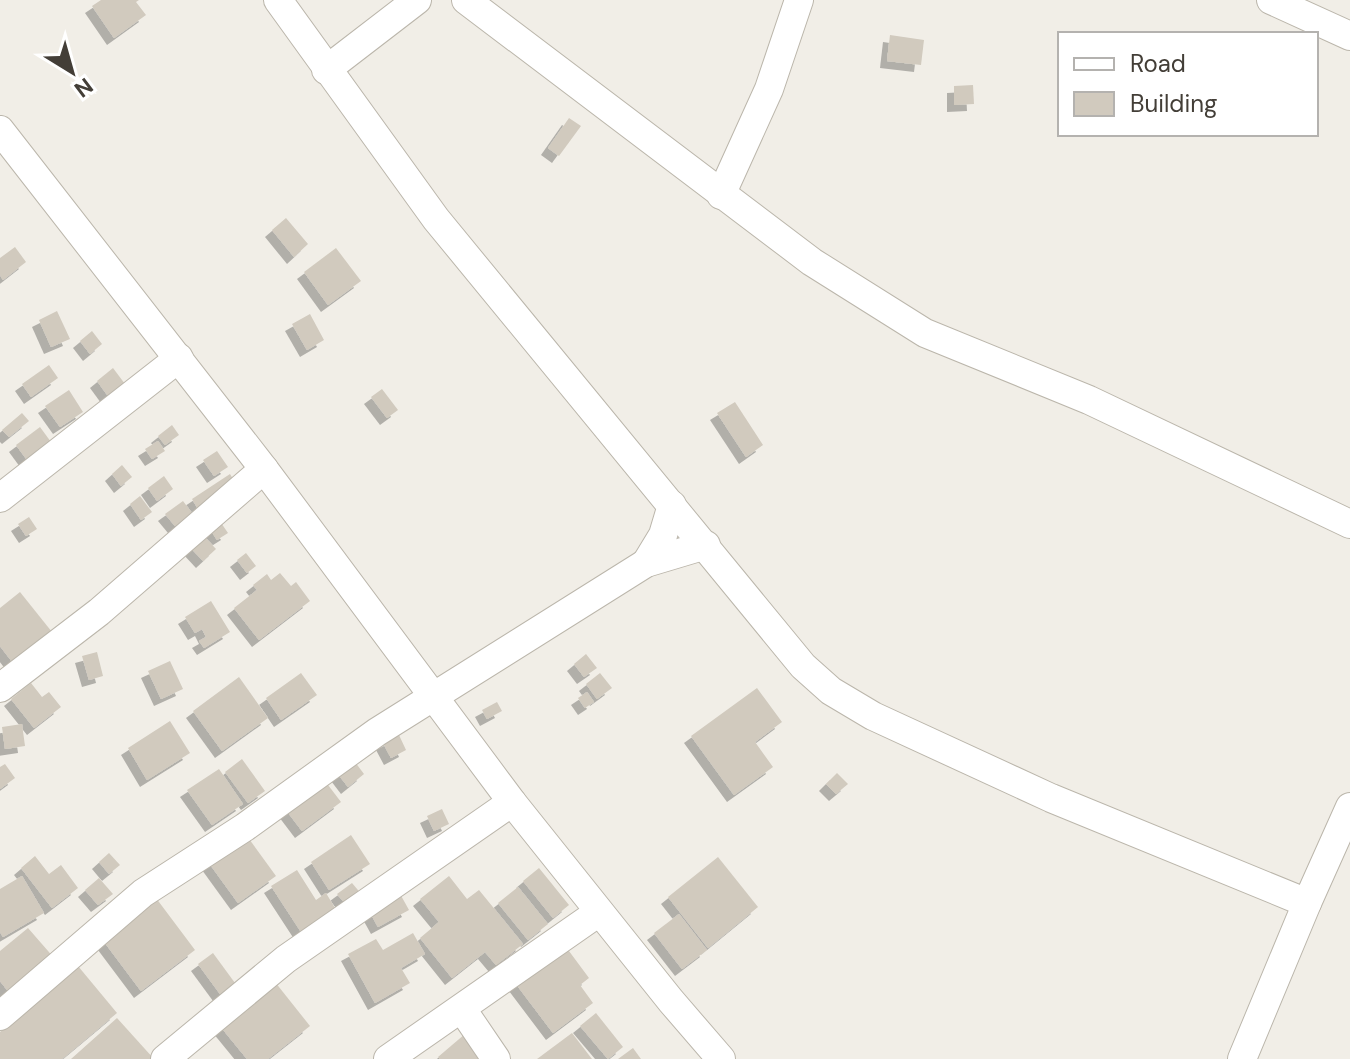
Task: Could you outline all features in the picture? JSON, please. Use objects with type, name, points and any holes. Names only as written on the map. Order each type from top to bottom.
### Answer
[{"type":"street","points":[[278,0],[436,219],[803,666],[831,691],[873,716],[1051,798],[1307,903]]},
{"type":"street","points":[[326,70],[417,0]]},
{"type":"street","points":[[466,0],[812,262],[925,333],[1089,400],[1350,524]]},
{"type":"street","points":[[721,195],[769,89],[799,0]]},
{"type":"street","points":[[1271,0],[1350,36]]},
{"type":"street","points":[[3,141],[179,358],[512,802],[721,1059]]},
{"type":"street","points":[[0,498],[179,358]]},
{"type":"street","points":[[0,688],[99,612],[264,469]]},
{"type":"street","points":[[646,563],[663,535],[672,505]]},
{"type":"street","points":[[0,1016],[143,893],[245,827],[325,767],[434,694],[646,563],[706,545]]},
{"type":"street","points":[[165,1059],[286,959],[512,802]]},
{"type":"street","points":[[1242,1059],[1350,807]]},
{"type":"street","points":[[388,1059],[599,912]]},
{"type":"street","points":[[462,1009],[496,1059]]},
{"type":"building","points":[[101,0],[139,0],[136,2],[146,15],[114,38],[92,6]]},
{"type":"building","points":[[890,35],[924,40],[921,65],[887,61]]},
{"type":"building","points":[[973,85],[974,104],[954,105],[954,86]]},
{"type":"building","points":[[569,118],[581,126],[559,156],[548,148]]},
{"type":"building","points":[[286,218],[308,244],[294,257],[272,230]]},
{"type":"building","points":[[15,247],[26,262],[3,280],[0,258]]},
{"type":"building","points":[[336,248],[361,281],[328,305],[304,272]]},
{"type":"building","points":[[57,311],[70,339],[51,347],[39,320]]},
{"type":"building","points":[[310,314],[324,340],[307,350],[292,324]]},
{"type":"building","points":[[92,331],[102,344],[90,354],[80,341]]},
{"type":"building","points":[[49,365],[58,378],[31,397],[22,384]]},
{"type":"building","points":[[113,368],[125,384],[108,396],[97,381]]},
{"type":"building","points":[[382,389],[398,410],[387,418],[371,397]]},
{"type":"building","points":[[69,390],[83,412],[60,427],[45,406]]},
{"type":"building","points":[[735,402],[763,445],[746,457],[717,413]]},
{"type":"building","points":[[22,413],[29,421],[9,437],[2,430]]},
{"type":"building","points":[[172,425],[179,435],[165,445],[158,436]]},
{"type":"building","points":[[40,427],[51,442],[27,460],[16,445]]},
{"type":"building","points":[[158,441],[165,451],[152,459],[145,449]]},
{"type":"building","points":[[217,451],[228,467],[214,476],[203,460]]},
{"type":"building","points":[[122,465],[132,477],[121,486],[112,474]]},
{"type":"building","points":[[230,474],[236,484],[198,509],[192,499]]},
{"type":"building","points":[[164,476],[173,489],[157,501],[148,488]]},
{"type":"building","points":[[140,496],[152,512],[141,520],[130,504]]},
{"type":"building","points":[[183,501],[192,513],[175,526],[165,514]]},
{"type":"building","points":[[29,517],[37,529],[26,536],[18,524]]},
{"type":"building","points":[[217,517],[228,533],[217,540],[207,524]]},
{"type":"building","points":[[203,535],[216,549],[203,561],[190,547]]},
{"type":"building","points":[[246,553],[256,566],[247,573],[237,560]]},
{"type":"building","points":[[280,573],[291,586],[296,582],[310,601],[259,640],[234,608],[257,590],[253,585],[267,574],[271,580]]},
{"type":"building","points":[[20,592],[52,632],[13,663],[0,646],[0,608]]},
{"type":"building","points":[[211,601],[230,632],[204,648],[199,641],[206,637],[202,629],[195,633],[185,617]]},
{"type":"building","points":[[97,652],[103,676],[89,680],[82,656]]},
{"type":"building","points":[[586,654],[597,668],[584,677],[574,664]]},
{"type":"building","points":[[170,661],[183,689],[161,699],[148,671]]},
{"type":"building","points":[[301,673],[317,695],[281,720],[266,698]]},
{"type":"building","points":[[600,673],[612,688],[597,699],[586,684]]},
{"type":"building","points":[[239,677],[268,718],[222,751],[193,711]]},
{"type":"building","points":[[31,683],[42,697],[49,692],[61,707],[34,728],[11,699]]},
{"type":"building","points":[[757,688],[782,722],[755,742],[773,767],[734,795],[691,736]]},
{"type":"building","points":[[587,692],[594,702],[585,708],[578,698]]},
{"type":"building","points":[[497,702],[502,711],[487,719],[482,710]]},
{"type":"building","points":[[170,721],[190,753],[147,780],[128,748]]},
{"type":"building","points":[[22,724],[25,746],[5,749],[2,727]]},
{"type":"building","points":[[399,735],[406,750],[391,758],[383,743]]},
{"type":"building","points":[[352,758],[364,774],[348,787],[335,770]]},
{"type":"building","points":[[242,759],[265,791],[248,803],[225,772]]},
{"type":"building","points":[[5,764],[15,778],[0,789],[0,767]]},
{"type":"building","points":[[219,769],[243,804],[212,825],[187,790]]},
{"type":"building","points":[[837,773],[848,784],[836,794],[826,784]]},
{"type":"building","points":[[325,781],[341,802],[302,831],[286,810]]},
{"type":"building","points":[[442,809],[449,824],[434,831],[427,816]]},
{"type":"building","points":[[351,835],[370,864],[329,890],[311,862]]},
{"type":"building","points":[[247,836],[276,876],[238,903],[209,863]]},
{"type":"building","points":[[109,853],[120,865],[109,874],[99,862]]},
{"type":"building","points":[[35,856],[49,874],[61,865],[78,888],[52,908],[21,868]]},
{"type":"building","points":[[718,857],[758,907],[708,948],[668,897]]},
{"type":"building","points":[[539,868],[569,905],[553,918],[523,881]]},
{"type":"building","points":[[297,870],[316,900],[326,893],[338,913],[303,935],[271,886]]},
{"type":"building","points":[[22,876],[44,913],[3,937],[0,932],[0,889]]},
{"type":"building","points":[[449,876],[467,899],[479,890],[523,944],[496,965],[485,952],[452,978],[420,938],[439,922],[420,899]]},
{"type":"building","points":[[99,878],[113,894],[98,905],[85,890]]},
{"type":"building","points":[[352,883],[363,896],[348,907],[337,894]]},
{"type":"building","points":[[518,887],[548,924],[528,940],[498,903]]},
{"type":"building","points":[[399,892],[409,910],[378,927],[368,909]]},
{"type":"building","points":[[156,898],[195,950],[141,991],[102,939]]},
{"type":"building","points":[[679,914],[707,950],[682,969],[654,933]]},
{"type":"building","points":[[28,928],[55,959],[11,995],[0,981],[0,951]]},
{"type":"building","points":[[413,933],[425,954],[401,968],[410,983],[375,1003],[348,954],[376,939],[383,950]]},
{"type":"building","points":[[566,947],[589,978],[580,985],[593,1003],[553,1033],[516,984]]},
{"type":"building","points":[[213,953],[235,983],[220,994],[198,964]]},
{"type":"building","points":[[78,966],[117,1013],[62,1059],[0,1059],[0,1032]]},
{"type":"building","points":[[275,982],[310,1026],[268,1059],[247,1059],[220,1026]]},
{"type":"building","points":[[596,1013],[623,1047],[608,1059],[580,1026]]},
{"type":"building","points":[[117,1018],[154,1059],[71,1059]]},
{"type":"building","points":[[572,1033],[592,1059],[537,1059]]},
{"type":"building","points":[[465,1034],[487,1059],[438,1057]]},
{"type":"building","points":[[633,1048],[641,1059],[618,1059]]}]
